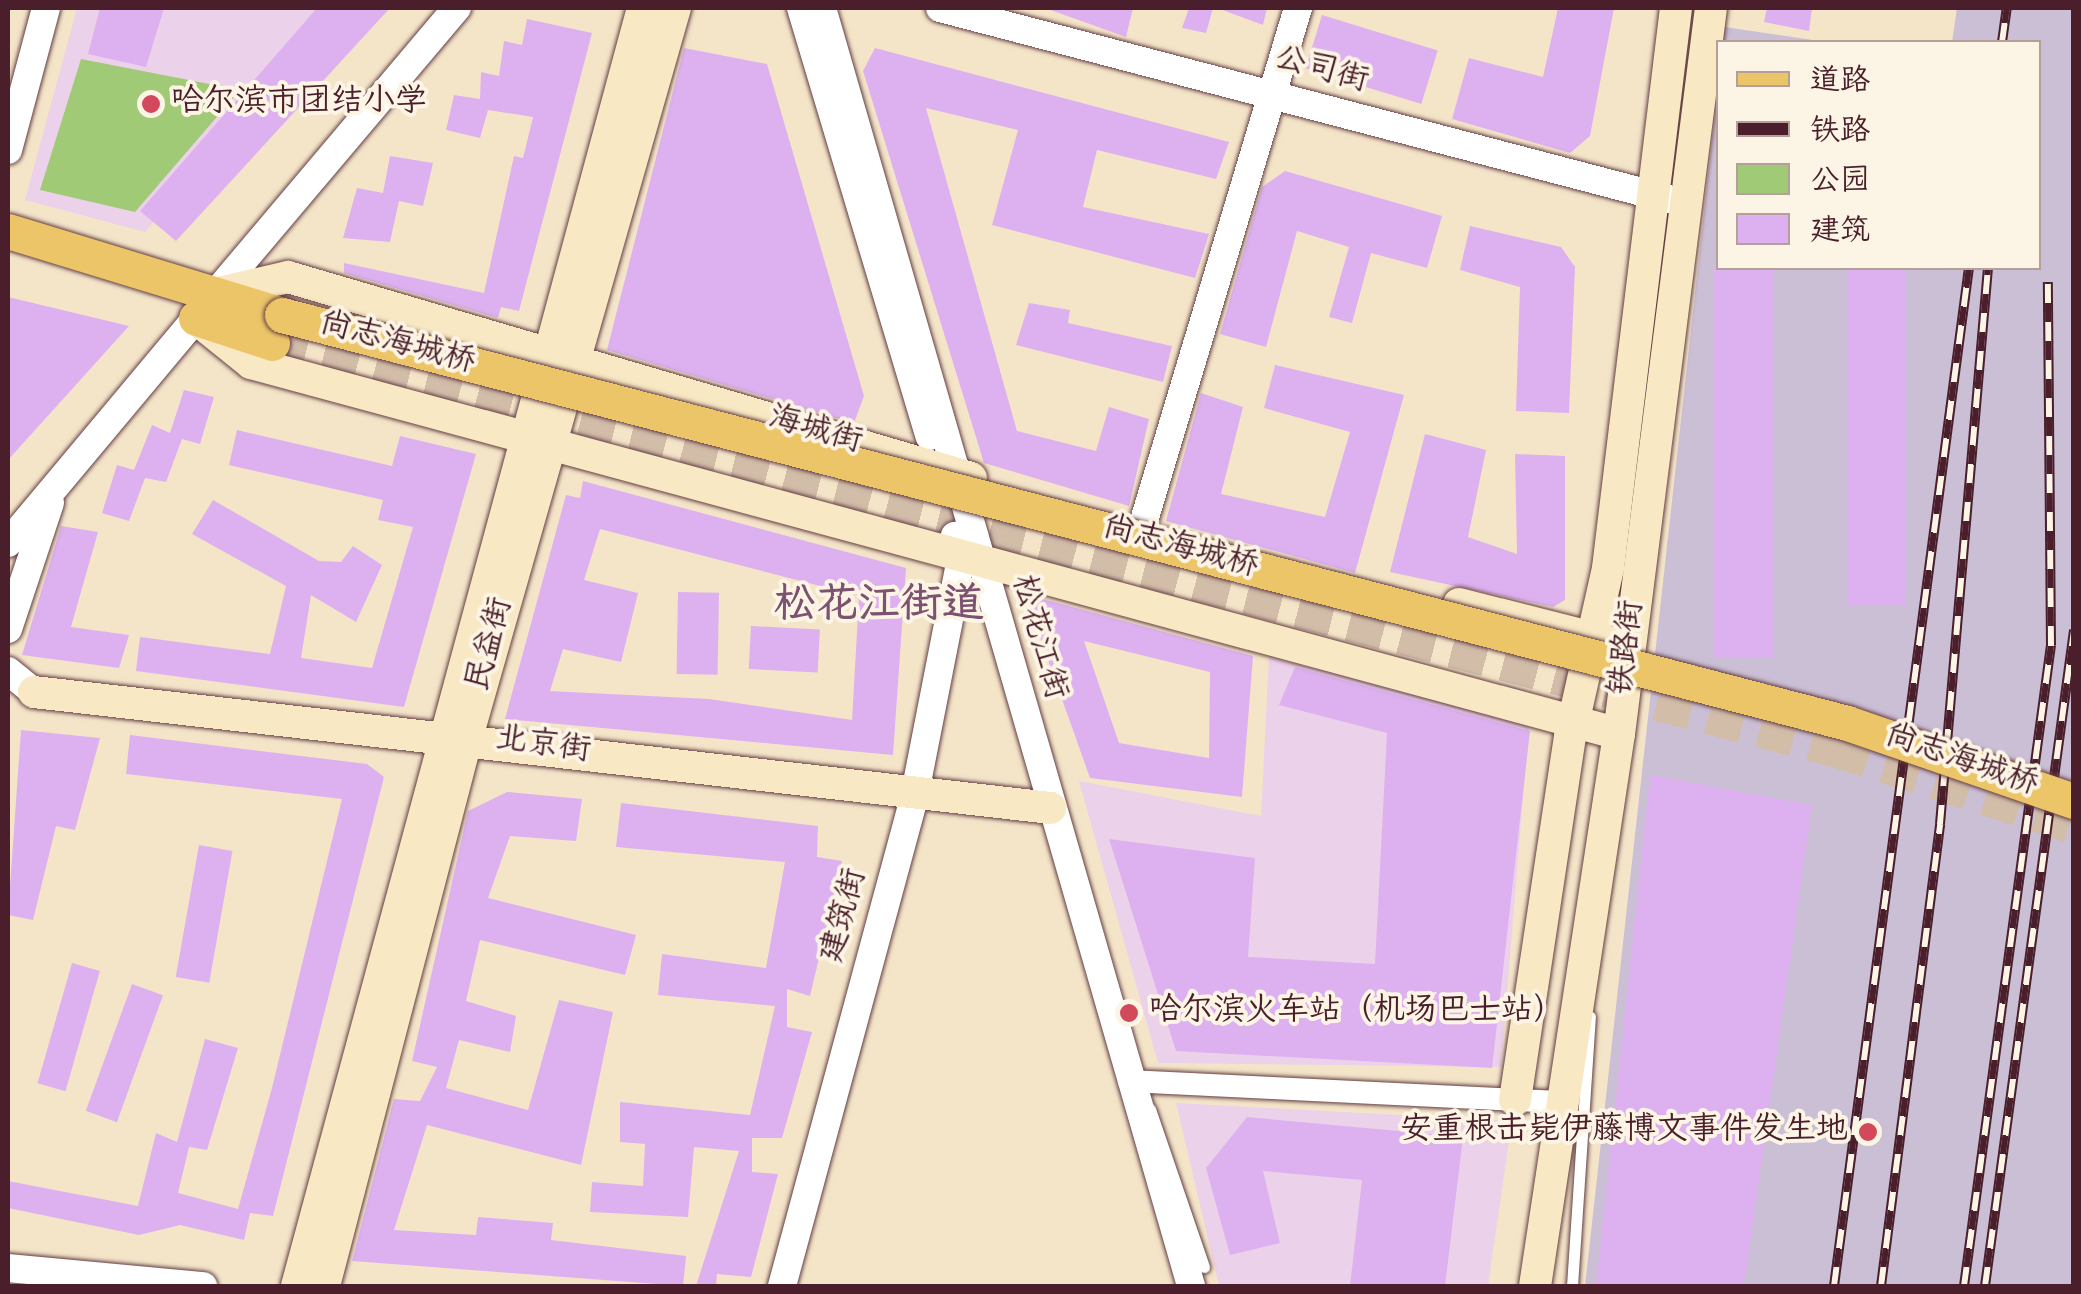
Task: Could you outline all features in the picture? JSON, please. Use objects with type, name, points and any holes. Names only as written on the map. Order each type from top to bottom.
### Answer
[{"type":"main road","name":"民益街","points":[[561,358],[643,8]]},
{"type":"main road","name":"民益街","points":[[297,1286],[535,444],[676,8]]},
{"type":"main road","name":"铁路街","points":[[1535,1286],[1619,734],[1669,199],[1676,8]]},
{"type":"main road","name":"铁路街","points":[[1516,1100],[1573,721],[1592,638],[1669,199],[1710,8]]},
{"type":"main road","points":[[8,231],[205,306],[251,363],[970,562],[1619,734]]},
{"type":"main road","name":"海城街","points":[[205,306],[288,276],[949,472],[1628,647]]},
{"type":"main road","name":"尚志海城桥","points":[[205,306],[277,329],[1828,718],[2074,801]]},
{"type":"main road","name":"北京街","points":[[21,694],[455,736],[914,798],[1050,808]]},
{"type":"main road","name":"民益街","points":[[324,1286],[455,736]]},
{"type":"street","points":[[8,150],[46,8]]},
{"type":"street","points":[[8,543],[457,8]]},
{"type":"street","name":"松花江街","points":[[801,8],[949,472]]},
{"type":"street","name":"松花江街","points":[[822,8],[970,562],[1050,808],[1129,1082],[1198,1277]]},
{"type":"street","name":"公司街","points":[[940,8],[1669,199]]},
{"type":"street","points":[[1143,524],[1298,8]]},
{"type":"street","points":[[8,629],[56,486]]},
{"type":"street","name":"建筑街","points":[[782,1286],[914,798],[970,562]]},
{"type":"street","points":[[8,670],[21,694]]},
{"type":"street","points":[[1129,1082],[1563,1102]]},
{"type":"street","points":[[8,1268],[203,1286]]},
{"type":"lane","points":[[1572,1286],[1588,1150],[1592,896]]},
{"type":"shaded area","name":"哈尔滨市团结小学","points":[[77,8],[332,8],[145,232],[25,200]]},
{"type":"shaded area","points":[[1957,8],[2073,8],[2073,1286],[1585,1286],[1716,104],[1716,270],[2041,270],[2041,40],[1952,40]]},
{"type":"shaded area","points":[[1725,27],[1813,40],[1723,40]]},
{"type":"shaded area","points":[[1269,657],[1529,725],[1501,1067],[1158,1063],[1079,781],[1261,816]]},
{"type":"shaded area","points":[[1176,1103],[1512,1121],[1488,1286],[1219,1286]]},
{"type":"green space","points":[[81,59],[240,90],[135,212],[40,190]]},
{"type":"building","points":[[100,8],[164,8],[146,67],[88,54]]},
{"type":"building","points":[[317,8],[390,8],[176,241],[140,211]]},
{"type":"building","points":[[1045,8],[1133,8],[1126,37]]},
{"type":"building","points":[[1189,8],[1213,8],[1206,33],[1182,28]]},
{"type":"building","points":[[1217,8],[1267,8],[1263,25]]},
{"type":"building","points":[[1558,8],[1614,8],[1590,136],[1570,153],[1452,119],[1469,58],[1543,77]]},
{"type":"building","points":[[1767,8],[1812,8],[1809,31],[1764,22]]},
{"type":"building","points":[[1322,15],[1438,50],[1421,104],[1306,69]]},
{"type":"building","points":[[527,19],[592,33],[519,311],[501,307],[498,318],[344,273],[344,263],[484,293],[514,156],[523,158],[533,117],[488,110],[480,138],[446,130],[454,95],[480,99],[481,72],[499,76],[504,41],[522,45]]},
{"type":"building","points":[[684,48],[767,64],[864,396],[854,423],[607,350]]},
{"type":"building","points":[[875,48],[1229,142],[1216,179],[1097,150],[1083,207],[1209,234],[1195,278],[992,225],[1018,130],[926,108],[1017,431],[1096,451],[1109,407],[1149,419],[1129,506],[984,463],[863,71]]},
{"type":"building","points":[[390,156],[433,163],[423,206],[399,201],[390,242],[343,238],[357,188],[383,193]]},
{"type":"building","points":[[1285,171],[1442,216],[1427,268],[1371,253],[1352,323],[1329,317],[1349,247],[1297,231],[1266,347],[1220,334],[1262,187]]},
{"type":"building","points":[[1470,226],[1561,247],[1575,267],[1569,413],[1516,411],[1520,287],[1460,270]]},
{"type":"building","points":[[1714,268],[1774,270],[1774,658],[1714,658]]},
{"type":"building","points":[[1848,270],[1905,270],[1905,606],[1848,606]]},
{"type":"building","points":[[8,297],[129,326],[8,460]]},
{"type":"building","points":[[1029,303],[1070,310],[1068,323],[1172,346],[1163,382],[1016,345]]},
{"type":"building","points":[[1275,365],[1404,395],[1355,573],[1166,521],[1201,393],[1243,407],[1221,494],[1325,517],[1350,432],[1264,408]]},
{"type":"building","points":[[184,390],[214,397],[200,444],[182,439],[166,482],[145,478],[129,521],[102,513],[117,465],[134,470],[152,425],[170,433]]},
{"type":"building","points":[[237,430],[392,466],[400,436],[476,454],[404,707],[136,671],[140,637],[270,654],[286,586],[192,534],[213,500],[319,561],[341,562],[353,546],[382,565],[356,622],[311,595],[301,658],[372,668],[413,527],[378,520],[383,500],[229,465]]},
{"type":"building","points":[[1425,434],[1486,450],[1468,537],[1517,554],[1515,454],[1565,456],[1565,600],[1553,607],[1390,572]]},
{"type":"building","points":[[583,481],[906,568],[893,755],[505,719],[566,495],[580,498]],"holes":[[[600,529],[859,596],[852,720],[709,699],[550,691],[563,649],[621,662],[638,593],[584,580]]]},
{"type":"building","points":[[61,526],[98,532],[71,627],[129,635],[119,668],[22,655]]},
{"type":"building","points":[[678,592],[719,593],[718,675],[677,674]]},
{"type":"building","points":[[1043,599],[1253,656],[1242,797],[1090,778],[1030,609]],"holes":[[[1084,641],[1210,672],[1209,758],[1119,743]]]},
{"type":"building","points":[[751,626],[820,630],[818,673],[749,669]]},
{"type":"building","points":[[1295,667],[1530,731],[1492,1068],[1176,1051],[1109,839],[1255,858],[1248,957],[1375,964],[1387,733],[1279,705]]},
{"type":"building","points":[[21,730],[100,738],[75,830],[56,826],[33,920],[8,915]]},
{"type":"building","points":[[130,735],[367,764],[384,777],[273,1216],[250,1213],[244,1240],[180,1225],[139,1235],[8,1208],[8,1181],[138,1206],[156,1133],[177,1142],[205,1039],[238,1048],[207,1150],[189,1147],[178,1193],[238,1209],[272,1088],[342,799],[126,774]]},
{"type":"building","points":[[1650,775],[1812,805],[1744,1286],[1596,1286]]},
{"type":"building","points":[[507,792],[582,799],[576,841],[510,836],[488,898],[636,935],[625,975],[480,940],[466,1001],[516,1016],[510,1052],[459,1040],[446,1088],[528,1110],[559,1000],[613,1012],[581,1165],[427,1125],[394,1230],[476,1235],[478,1217],[553,1223],[551,1240],[686,1256],[683,1286],[352,1261],[394,1099],[420,1101],[437,1067],[412,1061],[468,811]]},
{"type":"building","points":[[621,803],[818,826],[817,857],[842,861],[810,996],[787,989],[787,1027],[812,1032],[782,1138],[752,1138],[752,1172],[778,1174],[751,1277],[717,1274],[716,1286],[696,1286],[739,1151],[694,1147],[688,1217],[590,1212],[592,1182],[643,1186],[645,1144],[620,1142],[620,1102],[750,1115],[775,1006],[658,995],[662,954],[766,968],[785,862],[616,847]]},
{"type":"building","points":[[199,845],[232,851],[209,983],[176,977]]},
{"type":"building","points":[[72,963],[100,971],[65,1091],[38,1083]]},
{"type":"building","points":[[132,984],[163,995],[117,1122],[86,1111]]},
{"type":"building","points":[[1247,1117],[1463,1137],[1445,1286],[1350,1286],[1362,1180],[1263,1171],[1280,1243],[1230,1255],[1206,1168]]},
{"type":"tunnel","points":[[272,343],[1834,749],[2074,826]]},
{"type":"railway","points":[[2002,40],[2007,8]]},
{"type":"railway","points":[[1834,1286],[1969,270]]},
{"type":"railway","points":[[1881,1286],[1940,824],[1988,270]]},
{"type":"railway","points":[[1964,1286],[2051,645],[2048,282]]},
{"type":"railway","points":[[1985,1286],[2074,630]]},
{"type":"place","name":"哈尔滨市团结小学","points":[[151,104]]},
{"type":"place","name":"哈尔滨火车站（机场巴士站）","points":[[1129,1013]]},
{"type":"place","name":"安重根击毙伊藤博文事件发生地","points":[[1868,1132]]},
{"type":"district","name":"松花江街道","points":[[879,609]]}]
